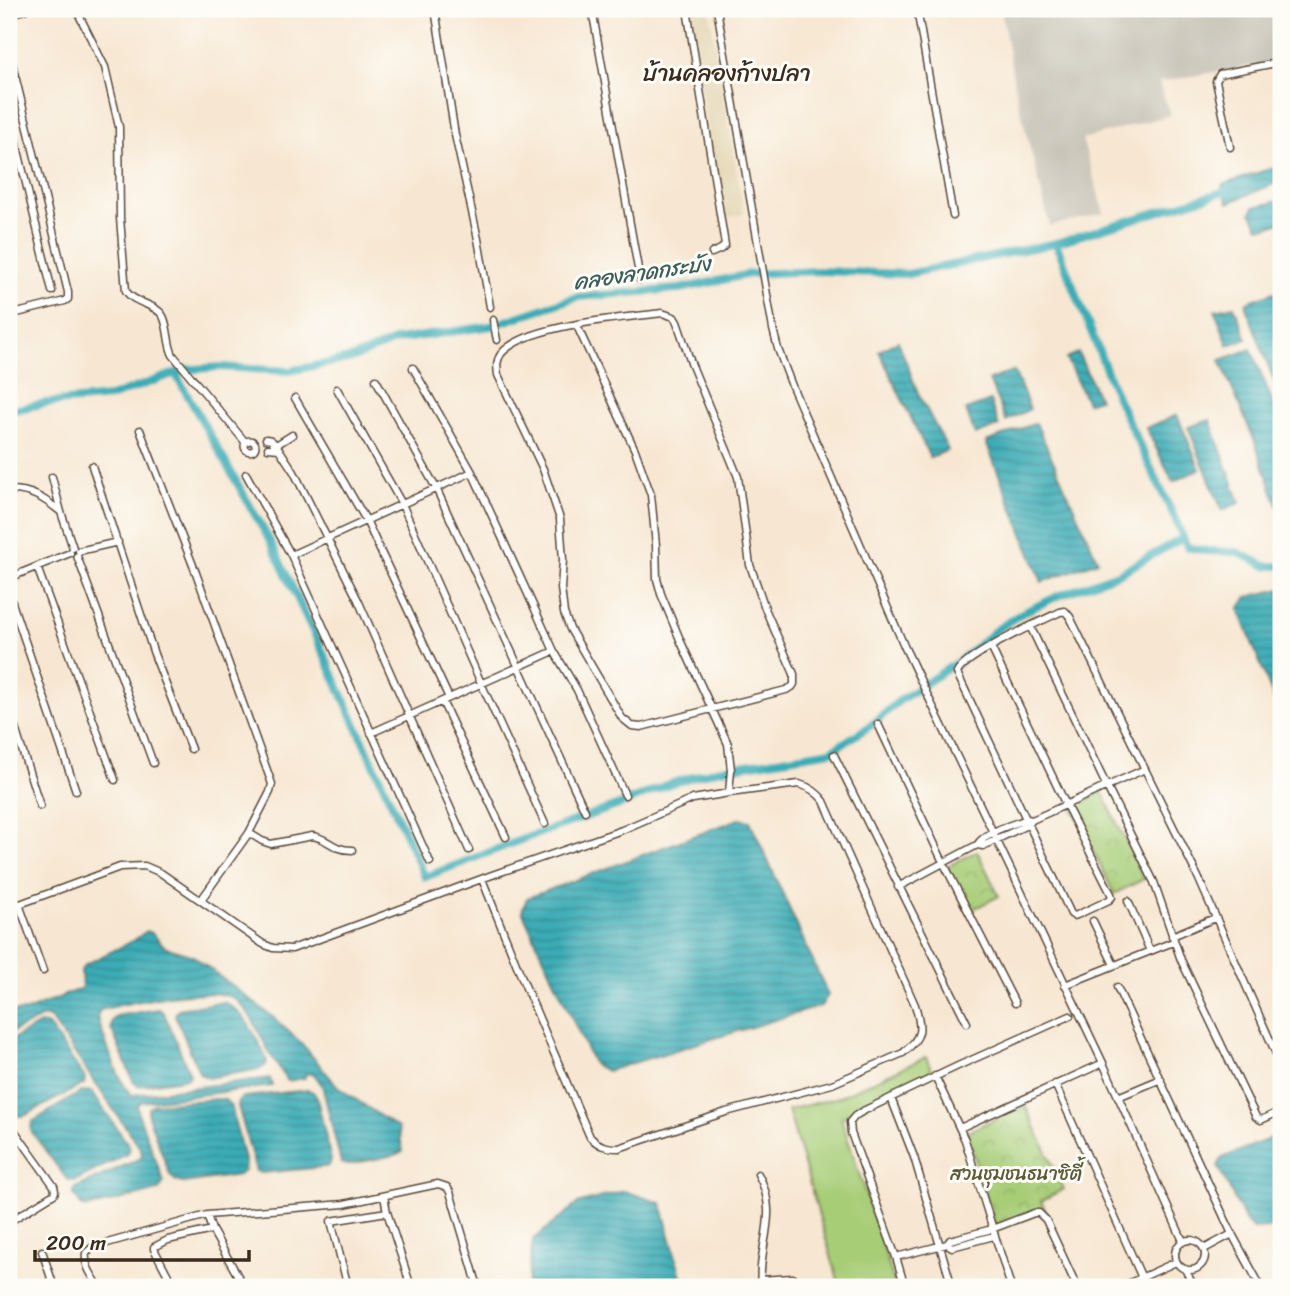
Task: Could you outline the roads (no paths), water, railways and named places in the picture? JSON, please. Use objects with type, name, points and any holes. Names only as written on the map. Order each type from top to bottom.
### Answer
[{"type":"main road","points":[[9,14],[24,9]]},
{"type":"street","points":[[76,9],[105,67],[119,127],[120,218],[126,290],[131,298],[158,311],[162,316],[173,355],[199,386],[294,472],[358,600],[469,850]]},
{"type":"street","points":[[435,9],[455,135],[490,307]]},
{"type":"street","points":[[592,9],[640,280]]},
{"type":"street","points":[[687,9],[725,244],[712,253]]},
{"type":"street","points":[[717,9],[778,349],[905,648],[1103,1063],[1183,1241]]},
{"type":"street","points":[[917,9],[953,216]]},
{"type":"street","points":[[9,51],[68,292],[68,299],[65,301],[9,315]]},
{"type":"street","points":[[1230,147],[1217,77],[1220,74],[1281,62]]},
{"type":"street","points":[[9,113],[52,291]]},
{"type":"street","points":[[663,313],[674,317],[738,477],[750,565],[795,679],[792,687],[786,690],[712,710],[641,727],[632,726],[622,718],[570,629],[564,613],[561,588],[563,560],[560,519],[542,469],[496,366],[501,354],[514,344],[559,327],[576,324],[663,313]]},
{"type":"street","points":[[493,320],[497,340]]},
{"type":"street","points":[[576,324],[635,450],[651,495],[659,587],[723,732],[731,758],[729,793]]},
{"type":"street","points":[[413,368],[472,472],[554,651],[577,690],[625,795]]},
{"type":"street","points":[[376,380],[436,488],[585,811]]},
{"type":"street","points":[[337,389],[402,504],[545,824]]},
{"type":"street","points":[[295,398],[366,520],[506,837]]},
{"type":"street","points":[[140,430],[272,784],[249,833],[201,900]]},
{"type":"street","points":[[263,445],[292,435]]},
{"type":"street","points":[[92,466],[154,654],[191,749]]},
{"type":"street","points":[[291,555],[472,472]]},
{"type":"street","points":[[246,474],[291,555],[430,862]]},
{"type":"street","points":[[52,477],[75,552],[153,763]]},
{"type":"street","points":[[9,490],[26,490],[61,512]]},
{"type":"street","points":[[9,578],[75,552],[118,542]]},
{"type":"street","points":[[37,567],[115,780]]},
{"type":"street","points":[[9,594],[76,792]]},
{"type":"street","points":[[991,647],[1112,897],[1077,915],[1071,914],[957,673],[960,666],[991,647],[1065,611],[1198,877],[1281,1065]]},
{"type":"street","points":[[1030,626],[1154,882],[1173,939],[1256,1117],[1261,1120],[1281,1111]]},
{"type":"street","points":[[371,733],[554,651]]},
{"type":"street","points":[[9,709],[40,806]]},
{"type":"street","points":[[878,723],[943,862],[1015,1003]]},
{"type":"street","points":[[834,755],[967,1023]]},
{"type":"street","points":[[898,887],[977,845],[980,840],[1144,769]]},
{"type":"street","points":[[9,908],[120,867],[145,866],[201,900],[262,944],[273,948],[292,949],[482,879],[622,830],[693,799],[799,784],[809,787],[824,801],[915,1004],[921,1029],[913,1045],[903,1053],[832,1084],[726,1112],[619,1148],[607,1148],[590,1137],[482,879]]},
{"type":"street","points":[[249,833],[271,844],[317,836],[338,849],[352,850]]},
{"type":"street","points":[[1128,901],[1150,951]]},
{"type":"street","points":[[19,904],[43,971]]},
{"type":"street","points":[[1065,985],[1150,951],[1215,918]]},
{"type":"street","points":[[1093,922],[1114,965]]},
{"type":"street","points":[[1117,987],[1232,1234],[1261,1287]]},
{"type":"street","points":[[905,1287],[850,1122],[855,1116],[935,1076],[1070,1016]]},
{"type":"street","points":[[960,1128],[1103,1063]]},
{"type":"street","points":[[935,1076],[960,1128],[1011,1287]]},
{"type":"street","points":[[1118,1097],[1161,1079]]},
{"type":"street","points":[[1055,1084],[1142,1278]]},
{"type":"street","points":[[891,1098],[943,1245],[952,1287]]},
{"type":"street","points":[[9,1123],[55,1191],[9,1222]]},
{"type":"street","points":[[758,1174],[769,1206],[760,1284],[793,1278],[801,1287]]},
{"type":"street","points":[[99,1287],[85,1259],[88,1249],[207,1215],[344,1204],[442,1184],[450,1192],[478,1287]]},
{"type":"street","points":[[384,1196],[411,1287]]},
{"type":"street","points":[[348,1287],[331,1222],[387,1212]]},
{"type":"street","points":[[896,1257],[943,1245],[950,1240],[993,1232],[1034,1213],[1040,1213],[1046,1220],[1077,1287]]},
{"type":"street","points":[[207,1215],[212,1230],[244,1287]]},
{"type":"street","points":[[174,1287],[154,1247],[168,1240],[212,1230]]},
{"type":"street","points":[[1204,1249],[1232,1234]]},
{"type":"street","points":[[1185,1269],[1196,1269],[1204,1260],[1204,1249],[1193,1240],[1183,1241],[1176,1248],[1175,1258],[1185,1269],[1194,1287]]},
{"type":"street","points":[[42,1251],[54,1287]]},
{"type":"street","points":[[1121,1287],[1177,1262]]},
{"type":"water","points":[[1281,165],[1281,181],[1228,203],[1222,185]]},
{"type":"water","points":[[1281,200],[1281,222],[1259,227],[1251,212],[1254,207]]},
{"type":"water","points":[[1274,292],[1281,309],[1281,392],[1278,391],[1246,307],[1247,302]]},
{"type":"water","points":[[1234,306],[1247,339],[1228,345],[1215,310]]},
{"type":"water","points":[[898,341],[918,393],[948,450],[930,458],[879,351]]},
{"type":"water","points":[[1251,349],[1281,423],[1281,514],[1253,437],[1220,360]]},
{"type":"water","points":[[1078,353],[1099,399],[1087,403],[1066,358]]},
{"type":"water","points":[[1014,371],[1030,409],[1006,421],[989,380]]},
{"type":"water","points":[[990,401],[999,426],[975,435],[966,410]]},
{"type":"water","points":[[1177,415],[1200,469],[1173,482],[1146,428]]},
{"type":"water","points":[[1210,420],[1240,503],[1222,510],[1188,427]]},
{"type":"water","points":[[1036,423],[1098,561],[1042,582],[986,442]]},
{"type":"water","points":[[1281,589],[1281,717],[1239,609],[1247,597]]},
{"type":"water","points":[[739,819],[750,821],[828,995],[821,1006],[607,1071],[594,1065],[522,911],[527,898]]},
{"type":"water","points":[[147,931],[165,947],[193,956],[273,1017],[302,1044],[339,1088],[398,1128],[403,1151],[346,1165],[341,1163],[322,1085],[314,1074],[305,1074],[305,1078],[287,1081],[250,1017],[235,999],[208,993],[149,999],[100,1010],[97,1016],[117,1070],[132,1095],[270,1078],[272,1086],[141,1102],[137,1105],[138,1113],[164,1182],[159,1190],[87,1208],[82,1206],[73,1193],[75,1188],[141,1158],[142,1151],[51,1019],[45,1016],[9,1034],[9,1012],[27,1011],[82,988],[81,970],[86,964],[133,941]]},
{"type":"water","points":[[223,1002],[245,1019],[267,1060],[266,1065],[260,1069],[208,1078],[200,1074],[175,1015],[178,1009]]},
{"type":"water","points":[[159,1009],[164,1013],[190,1074],[187,1078],[138,1086],[133,1081],[111,1028],[112,1021],[116,1016]]},
{"type":"water","points":[[40,1024],[47,1024],[85,1078],[84,1084],[24,1116],[18,1116],[9,1103],[9,1041]]},
{"type":"water","points":[[308,1090],[317,1098],[331,1160],[329,1166],[261,1173],[256,1171],[238,1106],[239,1101],[243,1097]]},
{"type":"water","points":[[91,1091],[130,1147],[127,1154],[75,1181],[68,1181],[31,1131],[32,1122],[81,1092]]},
{"type":"water","points":[[224,1099],[231,1106],[245,1164],[244,1171],[238,1175],[183,1183],[176,1181],[170,1175],[148,1116],[148,1109],[154,1104]]},
{"type":"water","points":[[1281,1134],[1281,1222],[1268,1228],[1253,1229],[1246,1222],[1218,1166],[1222,1158]]},
{"type":"water","points":[[624,1191],[661,1203],[684,1287],[527,1287],[533,1240],[577,1204]]},
{"type":"waterway","name":"คลองลาดกระบัง","points":[[9,411],[46,403],[110,397],[184,370],[220,367],[289,371],[353,358],[396,340],[491,326],[577,297],[680,289],[750,274],[818,271],[908,274],[1056,243],[1232,189]]},
{"type":"waterway","points":[[1056,243],[1119,402],[1187,547],[1237,552],[1266,566],[1281,566]]},
{"type":"waterway","points":[[175,373],[271,543],[425,877],[669,784],[716,770],[831,751],[870,726],[899,701],[962,659],[996,630],[1022,613],[1058,596],[1120,573],[1183,538]]},
{"type":"district","name":"บ้านคลองก้างปลา","points":[[727,73]]},
{"type":"park label","name":"สวนชุมชนธนาซิตี้","points":[[1016,1173]]}]
